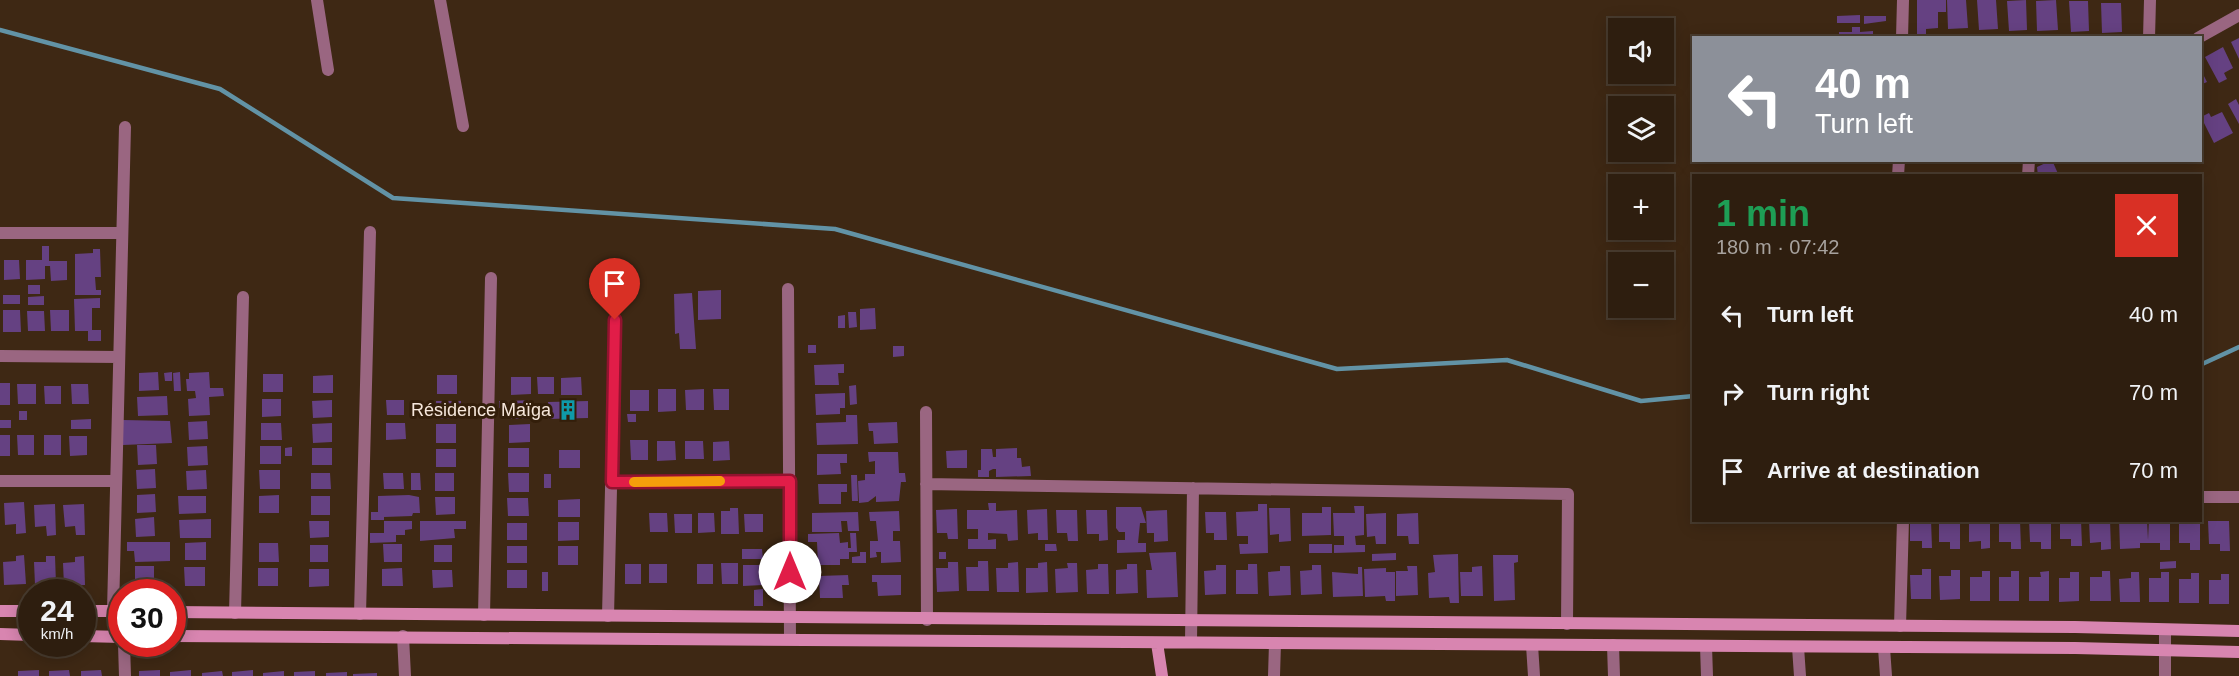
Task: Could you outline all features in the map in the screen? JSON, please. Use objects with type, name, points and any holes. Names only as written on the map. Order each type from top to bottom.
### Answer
[{"type":"street","points":[[317,0],[328,70]]},
{"type":"street","points":[[440,0],[464,126]]},
{"type":"street","points":[[1902,36],[1903,0]]},
{"type":"street","points":[[2149,36],[2150,0]]},
{"type":"street","points":[[2202,36],[2239,15]]},
{"type":"street","points":[[117,579],[116,482],[125,127]]},
{"type":"street","points":[[360,614],[370,232]]},
{"type":"street","points":[[0,233],[122,233]]},
{"type":"street","points":[[484,615],[491,278]]},
{"type":"street","points":[[788,289],[790,639]]},
{"type":"street","points":[[235,613],[243,297]]},
{"type":"street","points":[[608,616],[615,320]]},
{"type":"street","points":[[0,356],[119,357]]},
{"type":"street","points":[[926,412],[927,620]]},
{"type":"street","points":[[0,481],[116,482]]},
{"type":"street","points":[[612,482],[790,481]]},
{"type":"street","points":[[926,484],[1568,494],[1567,624]]},
{"type":"street","points":[[1191,642],[1193,488]]},
{"type":"street","points":[[2202,496],[2239,497]]},
{"type":"street","points":[[1900,626],[1903,522]]},
{"type":"street","points":[[0,611],[18,611]]},
{"type":"street","points":[[186,612],[927,620],[2075,627],[2165,631],[2239,631]]},
{"type":"street","points":[[2165,631],[2165,676]]},
{"type":"street","points":[[0,634],[18,635]]},
{"type":"street","points":[[186,636],[2075,648],[2239,652]]},
{"type":"street","points":[[403,636],[405,676]]},
{"type":"street","points":[[1157,643],[1162,676]]},
{"type":"street","points":[[1274,676],[1275,643]]},
{"type":"street","points":[[1532,645],[1534,676]]},
{"type":"street","points":[[1613,645],[1614,676]]},
{"type":"street","points":[[1706,646],[1707,676]]},
{"type":"street","points":[[1798,647],[1800,676]]},
{"type":"street","points":[[1884,648],[1886,676]]},
{"type":"street","points":[[124,657],[125,676]]},
{"type":"building","points":[[1917,0],[1946,0],[1946,12],[1938,12],[1938,28],[1926,29],[1926,36],[1917,36]]},
{"type":"building","points":[[1947,0],[1966,0],[1968,28],[1948,29]]},
{"type":"building","points":[[1977,0],[1996,0],[1998,29],[1979,30]]},
{"type":"building","points":[[2026,0],[2027,30],[2009,31],[2007,1]]},
{"type":"building","points":[[2056,0],[2058,30],[2037,31],[2036,1]]},
{"type":"building","points":[[2069,1],[2088,1],[2089,31],[2071,32]]},
{"type":"building","points":[[2101,3],[2121,3],[2122,32],[2102,33]]},
{"type":"building","points":[[1860,15],[1860,23],[1837,23],[1837,16]]},
{"type":"building","points":[[1864,16],[1886,16],[1886,21],[1864,24]]},
{"type":"building","points":[[1852,27],[1860,27],[1860,32],[1873,31],[1873,36],[1839,36],[1839,32],[1852,32]]},
{"type":"building","points":[[2239,38],[2239,59],[2231,42]]},
{"type":"building","points":[[2223,47],[2233,68],[2224,73],[2227,79],[2219,83],[2205,57]]},
{"type":"building","points":[[2202,72],[2207,82],[2202,84]]},
{"type":"building","points":[[2236,99],[2239,105],[2239,124],[2228,104]]},
{"type":"building","points":[[2222,112],[2233,133],[2214,143],[2202,119],[2202,116],[2209,113],[2211,117]]},
{"type":"building","points":[[2053,162],[2058,174],[2038,174],[2037,167]]},
{"type":"building","points":[[42,246],[49,246],[49,261],[67,261],[67,280],[51,281],[50,266],[45,266],[45,279],[26,280],[26,260],[42,260]]},
{"type":"building","points":[[93,249],[100,249],[101,277],[95,277],[96,290],[101,290],[101,295],[75,295],[75,254],[93,253]]},
{"type":"building","points":[[4,260],[19,260],[20,279],[4,280]]},
{"type":"building","points":[[28,285],[40,285],[40,294],[28,294]]},
{"type":"building","points":[[721,290],[721,319],[698,320],[698,291]]},
{"type":"building","points":[[692,293],[696,349],[680,349],[679,333],[675,334],[674,294]]},
{"type":"building","points":[[3,295],[20,295],[20,304],[3,304]]},
{"type":"building","points":[[44,296],[44,305],[28,305],[28,297]]},
{"type":"building","points":[[100,298],[100,308],[92,308],[92,330],[101,330],[101,341],[88,341],[88,331],[75,331],[74,299]]},
{"type":"building","points":[[875,308],[876,329],[860,330],[860,309]]},
{"type":"building","points":[[3,310],[20,310],[21,332],[3,332]]},
{"type":"building","points":[[50,310],[69,310],[69,331],[51,331]]},
{"type":"building","points":[[27,311],[44,311],[45,331],[28,331]]},
{"type":"building","points":[[848,312],[856,312],[857,327],[849,328]]},
{"type":"building","points":[[845,315],[845,328],[838,328],[838,316]]},
{"type":"building","points":[[808,345],[816,345],[816,353],[808,353]]},
{"type":"building","points":[[893,346],[904,346],[904,356],[893,357]]},
{"type":"building","points":[[844,364],[844,373],[838,373],[839,385],[815,385],[814,365]]},
{"type":"building","points":[[158,372],[159,390],[139,391],[139,373]]},
{"type":"building","points":[[172,372],[172,381],[165,381],[164,373]]},
{"type":"building","points":[[180,372],[181,391],[174,391],[173,373]]},
{"type":"building","points":[[209,372],[210,388],[223,388],[224,396],[209,397],[210,415],[189,416],[188,399],[196,398],[195,391],[187,391],[186,379],[189,379],[189,373]]},
{"type":"building","points":[[263,374],[283,374],[283,392],[263,392]]},
{"type":"building","points":[[333,375],[333,393],[313,393],[313,376]]},
{"type":"building","points":[[437,375],[457,375],[457,394],[437,394]]},
{"type":"building","points":[[511,377],[531,377],[531,394],[511,395]]},
{"type":"building","points":[[537,377],[554,377],[554,394],[538,394]]},
{"type":"building","points":[[581,377],[582,395],[561,395],[561,378]]},
{"type":"building","points":[[0,383],[10,383],[10,405],[0,405]]},
{"type":"building","points":[[17,384],[36,384],[36,404],[18,404]]},
{"type":"building","points":[[71,384],[88,384],[89,404],[72,404]]},
{"type":"building","points":[[856,385],[857,404],[850,405],[849,386]]},
{"type":"building","points":[[44,386],[61,386],[61,404],[45,404]]},
{"type":"building","points":[[658,389],[676,389],[676,411],[658,412]]},
{"type":"building","points":[[704,389],[704,410],[686,410],[685,390]]},
{"type":"building","points":[[713,389],[729,389],[729,410],[714,410]]},
{"type":"building","points":[[630,390],[649,390],[649,411],[630,411]]},
{"type":"building","points":[[845,393],[845,408],[840,408],[840,414],[816,415],[815,394]]},
{"type":"building","points":[[167,396],[168,415],[138,416],[137,397]]},
{"type":"building","points":[[262,399],[281,399],[281,416],[262,417]]},
{"type":"building","points":[[332,400],[332,417],[313,418],[312,401]]},
{"type":"building","points":[[386,400],[404,400],[404,415],[387,415]]},
{"type":"building","points":[[531,400],[531,419],[511,419],[511,401]]},
{"type":"building","points":[[436,401],[461,401],[461,418],[437,419]]},
{"type":"building","points":[[499,401],[507,401],[507,408],[499,408]]},
{"type":"building","name":"Résidence Maïga","points":[[588,401],[588,418],[548,419],[548,402]]},
{"type":"building","points":[[19,411],[27,411],[27,420],[19,420]]},
{"type":"building","points":[[627,414],[636,414],[636,422],[628,422]]},
{"type":"building","points":[[846,415],[857,415],[858,444],[817,445],[816,423],[846,422]]},
{"type":"building","points":[[91,419],[91,429],[71,429],[71,420]]},
{"type":"building","points":[[0,420],[11,420],[11,428],[0,428]]},
{"type":"building","points":[[123,420],[170,421],[172,443],[123,445]]},
{"type":"building","points":[[207,421],[208,439],[189,440],[188,422]]},
{"type":"building","points":[[897,422],[898,443],[874,444],[873,431],[869,431],[868,423]]},
{"type":"building","points":[[261,423],[281,423],[282,440],[261,440]]},
{"type":"building","points":[[332,423],[332,442],[313,443],[312,424]]},
{"type":"building","points":[[386,423],[405,423],[406,439],[386,440]]},
{"type":"building","points":[[436,424],[456,424],[456,443],[436,443]]},
{"type":"building","points":[[530,424],[530,442],[509,443],[509,425]]},
{"type":"building","points":[[0,435],[10,435],[10,456],[0,456]]},
{"type":"building","points":[[17,435],[34,435],[34,455],[18,455]]},
{"type":"building","points":[[44,435],[61,435],[61,455],[44,455]]},
{"type":"building","points":[[69,436],[87,436],[87,455],[70,456]]},
{"type":"building","points":[[630,440],[648,440],[648,460],[631,460]]},
{"type":"building","points":[[657,441],[675,441],[676,460],[657,461]]},
{"type":"building","points":[[685,441],[703,441],[704,459],[685,459]]},
{"type":"building","points":[[729,441],[730,460],[713,461],[713,442]]},
{"type":"building","points":[[137,445],[156,445],[157,464],[138,465]]},
{"type":"building","points":[[207,446],[208,465],[188,466],[187,447]]},
{"type":"building","points":[[260,446],[281,446],[281,464],[260,464]]},
{"type":"building","points":[[292,447],[292,456],[285,456],[285,448]]},
{"type":"building","points":[[312,448],[332,448],[332,465],[312,465]]},
{"type":"building","points":[[508,448],[529,448],[529,467],[508,467]]},
{"type":"building","points":[[1017,448],[1017,458],[1021,458],[1022,467],[1030,466],[1031,476],[996,477],[996,469],[993,469],[989,471],[989,477],[978,477],[978,470],[981,470],[981,449],[992,449],[993,457],[996,457],[996,449]]},
{"type":"building","points":[[436,449],[456,449],[456,467],[436,467]]},
{"type":"building","points":[[559,450],[580,450],[580,468],[559,468]]},
{"type":"building","points":[[967,450],[967,468],[947,468],[946,451]]},
{"type":"building","points":[[868,452],[898,452],[899,473],[905,473],[906,482],[901,482],[899,501],[876,502],[876,496],[868,502],[859,503],[858,481],[865,480],[865,474],[875,474],[875,461],[869,462]]},
{"type":"building","points":[[817,454],[847,454],[847,463],[840,463],[841,474],[817,475]]},
{"type":"building","points":[[155,469],[156,488],[137,489],[136,470]]},
{"type":"building","points":[[206,470],[207,489],[187,490],[186,471]]},
{"type":"building","points":[[259,470],[280,470],[280,489],[260,489]]},
{"type":"building","points":[[311,473],[330,473],[331,489],[311,489]]},
{"type":"building","points":[[383,473],[403,473],[404,489],[384,489]]},
{"type":"building","points":[[411,473],[420,473],[421,490],[411,490]]},
{"type":"building","points":[[435,473],[454,473],[454,491],[435,491]]},
{"type":"building","points":[[508,473],[529,473],[529,492],[509,492]]},
{"type":"building","points":[[544,474],[551,474],[551,488],[544,488]]},
{"type":"building","points":[[851,475],[857,475],[858,501],[852,501]]},
{"type":"building","points":[[818,484],[847,484],[847,492],[841,492],[841,504],[819,504]]},
{"type":"building","points":[[155,494],[156,512],[137,513],[137,495]]},
{"type":"building","points":[[279,495],[279,513],[259,513],[259,496]]},
{"type":"building","points":[[178,496],[206,496],[206,513],[179,514]]},
{"type":"building","points":[[311,496],[330,496],[330,515],[311,515]]},
{"type":"building","points":[[378,496],[419,497],[420,513],[413,513],[412,516],[384,517],[384,520],[371,520],[371,512],[378,512]]},
{"type":"building","points":[[435,497],[455,497],[455,514],[436,515]]},
{"type":"building","points":[[507,498],[528,498],[529,516],[508,516]]},
{"type":"building","points":[[580,499],[580,517],[558,517],[558,500]]},
{"type":"building","points":[[24,502],[26,533],[16,534],[16,524],[5,525],[4,503]]},
{"type":"building","points":[[988,503],[996,503],[996,511],[1017,510],[1018,540],[1008,541],[1007,534],[988,533],[988,540],[996,539],[996,549],[968,549],[968,539],[978,539],[978,529],[967,529],[967,510],[989,510]]},
{"type":"building","points":[[55,504],[56,535],[47,536],[46,526],[35,527],[34,505]]},
{"type":"building","points":[[84,504],[85,535],[76,535],[75,526],[65,527],[63,505]]},
{"type":"building","points":[[1258,504],[1267,504],[1268,553],[1240,554],[1239,544],[1248,544],[1248,536],[1237,536],[1236,512],[1258,511]]},
{"type":"building","points":[[1354,506],[1364,506],[1364,535],[1355,536],[1356,545],[1365,545],[1365,552],[1334,553],[1334,545],[1344,545],[1344,536],[1334,536],[1333,513],[1355,513]]},
{"type":"building","points":[[1116,507],[1141,507],[1146,523],[1140,523],[1138,543],[1146,543],[1146,552],[1117,553],[1117,540],[1125,540],[1125,532],[1119,532],[1116,528]]},
{"type":"building","points":[[1322,507],[1331,507],[1331,535],[1302,536],[1302,513],[1322,513]]},
{"type":"building","points":[[730,508],[738,508],[739,534],[721,534],[721,511],[730,511]]},
{"type":"building","points":[[1269,508],[1290,508],[1291,541],[1279,542],[1279,534],[1270,535]]},
{"type":"building","points":[[957,509],[958,539],[948,539],[947,533],[937,533],[936,510]]},
{"type":"building","points":[[1047,509],[1048,540],[1038,540],[1038,533],[1028,534],[1027,510]]},
{"type":"building","points":[[1056,510],[1077,510],[1078,541],[1068,541],[1067,533],[1057,533]]},
{"type":"building","points":[[1086,510],[1107,510],[1108,540],[1099,541],[1099,534],[1087,534]]},
{"type":"building","points":[[1167,510],[1168,541],[1154,542],[1154,533],[1147,533],[1146,511]]},
{"type":"building","points":[[899,511],[900,531],[893,531],[893,541],[900,541],[901,562],[881,563],[881,552],[876,552],[877,557],[870,558],[870,541],[878,541],[876,521],[870,521],[869,512]]},
{"type":"building","points":[[858,512],[859,531],[848,531],[847,521],[841,521],[842,532],[812,532],[812,513]]},
{"type":"building","points":[[1205,512],[1226,512],[1227,540],[1214,540],[1214,533],[1206,533]]},
{"type":"building","points":[[649,513],[667,513],[668,532],[650,532]]},
{"type":"building","points":[[698,513],[714,513],[715,532],[698,533]]},
{"type":"building","points":[[1386,513],[1386,544],[1376,544],[1375,536],[1367,537],[1366,514]]},
{"type":"building","points":[[1418,513],[1419,544],[1409,544],[1408,536],[1397,536],[1397,514]]},
{"type":"building","points":[[674,514],[692,514],[692,533],[675,533]]},
{"type":"building","points":[[744,514],[763,514],[763,532],[745,532]]},
{"type":"building","points":[[154,517],[155,536],[136,537],[135,519]]},
{"type":"building","points":[[211,519],[211,538],[180,538],[179,520]]},
{"type":"building","points":[[309,521],[329,521],[329,537],[310,538]]},
{"type":"building","points":[[384,521],[412,521],[412,529],[405,530],[405,535],[396,535],[396,542],[370,543],[370,533],[384,533]]},
{"type":"building","points":[[420,521],[466,521],[466,529],[454,529],[455,538],[420,541]]},
{"type":"building","points":[[2208,521],[2229,521],[2230,551],[2220,551],[2220,544],[2209,544]]},
{"type":"building","points":[[558,522],[579,522],[579,540],[558,541]]},
{"type":"building","points":[[1910,522],[1931,522],[1932,548],[1922,548],[1922,541],[1910,541]]},
{"type":"building","points":[[1939,522],[1960,522],[1960,549],[1950,549],[1950,542],[1939,542]]},
{"type":"building","points":[[1969,522],[1990,522],[1990,548],[1981,549],[1981,541],[1969,542]]},
{"type":"building","points":[[1999,522],[2020,522],[2021,549],[2011,549],[2011,542],[1999,542]]},
{"type":"building","points":[[2029,522],[2051,522],[2051,549],[2041,549],[2041,542],[2030,542]]},
{"type":"building","points":[[2060,522],[2081,522],[2082,546],[2071,546],[2071,539],[2060,539]]},
{"type":"building","points":[[2089,522],[2110,522],[2111,549],[2101,550],[2101,542],[2090,543]]},
{"type":"building","points":[[2119,522],[2147,522],[2148,540],[2149,522],[2170,522],[2170,550],[2160,550],[2160,543],[2140,543],[2140,548],[2120,549]]},
{"type":"building","points":[[2179,522],[2200,522],[2200,550],[2190,550],[2190,543],[2179,543]]},
{"type":"building","points":[[507,523],[527,523],[527,540],[507,540]]},
{"type":"building","points":[[839,533],[840,543],[848,542],[848,548],[851,548],[850,533],[856,533],[857,552],[849,552],[849,559],[840,559],[840,565],[818,565],[817,542],[808,542],[808,534]]},
{"type":"building","points":[[127,542],[170,542],[170,561],[135,562],[134,551],[127,551]]},
{"type":"building","points":[[206,542],[206,560],[185,560],[185,543]]},
{"type":"building","points":[[259,543],[278,543],[279,562],[259,562]]},
{"type":"building","points":[[383,544],[402,544],[402,562],[384,562]]},
{"type":"building","points":[[1045,544],[1056,544],[1057,551],[1045,551]]},
{"type":"building","points":[[1309,544],[1332,544],[1332,553],[1309,553]]},
{"type":"building","points":[[310,545],[328,545],[328,562],[310,562]]},
{"type":"building","points":[[434,545],[452,545],[452,562],[434,562]]},
{"type":"building","points":[[507,546],[527,546],[527,563],[507,563]]},
{"type":"building","points":[[558,546],[578,546],[578,565],[558,565]]},
{"type":"building","points":[[742,549],[762,549],[763,559],[742,559]]},
{"type":"building","points":[[860,552],[866,552],[866,563],[852,563],[852,557],[860,556]]},
{"type":"building","points":[[939,552],[946,552],[946,559],[939,559]]},
{"type":"building","points":[[1176,552],[1178,597],[1147,598],[1146,570],[1152,570],[1149,553]]},
{"type":"building","points":[[1396,553],[1396,560],[1372,561],[1372,554]]},
{"type":"building","points":[[1458,554],[1459,603],[1450,603],[1449,597],[1429,598],[1428,573],[1435,572],[1433,555]]},
{"type":"building","points":[[24,555],[26,579],[18,579],[18,584],[4,585],[3,562],[16,561],[16,556]]},
{"type":"building","points":[[1493,555],[1518,555],[1518,562],[1514,563],[1515,600],[1494,601]]},
{"type":"building","points":[[46,556],[55,556],[56,579],[35,579],[34,562],[46,562]]},
{"type":"building","points":[[84,556],[85,579],[64,579],[63,563],[75,562],[75,557]]},
{"type":"building","points":[[978,561],[988,561],[989,591],[967,591],[966,567],[978,567]]},
{"type":"building","points":[[2176,561],[2176,568],[2160,569],[2160,562]]},
{"type":"building","points":[[948,562],[958,562],[959,591],[937,592],[936,568],[948,568]]},
{"type":"building","points":[[1018,562],[1019,592],[997,592],[996,568],[1008,568],[1008,563]]},
{"type":"building","points":[[1047,562],[1048,592],[1026,593],[1026,568],[1038,568],[1038,563]]},
{"type":"building","points":[[721,563],[738,563],[738,584],[722,584]]},
{"type":"building","points":[[1067,563],[1077,563],[1078,592],[1056,593],[1055,569],[1068,568]]},
{"type":"building","points":[[625,564],[641,564],[641,584],[625,584]]},
{"type":"building","points":[[649,564],[667,564],[667,583],[649,583]]},
{"type":"building","points":[[697,564],[713,564],[713,584],[697,584]]},
{"type":"building","points":[[1098,564],[1108,564],[1109,594],[1087,594],[1086,570],[1098,569]]},
{"type":"building","points":[[1127,564],[1137,564],[1138,593],[1116,594],[1116,570],[1127,569]]},
{"type":"building","points":[[1248,564],[1257,564],[1258,594],[1236,594],[1236,570],[1248,570]]},
{"type":"building","points":[[743,565],[763,565],[763,585],[743,586]]},
{"type":"building","points":[[1216,565],[1226,565],[1226,594],[1205,595],[1204,571],[1216,570]]},
{"type":"building","points":[[1312,565],[1321,565],[1322,594],[1301,595],[1300,571],[1312,570]]},
{"type":"building","points":[[135,566],[154,566],[154,579],[135,579]]},
{"type":"building","points":[[1280,566],[1290,566],[1291,595],[1269,596],[1268,572],[1280,571]]},
{"type":"building","points":[[1407,566],[1417,566],[1418,595],[1396,596],[1396,571],[1408,571]]},
{"type":"building","points":[[1482,566],[1483,596],[1461,596],[1460,572],[1472,572],[1472,567]]},
{"type":"building","points":[[184,567],[205,567],[205,586],[186,586]]},
{"type":"building","points":[[1358,567],[1362,567],[1363,596],[1333,597],[1332,572],[1358,574]]},
{"type":"building","points":[[258,568],[278,568],[278,586],[258,586]]},
{"type":"building","points":[[402,568],[403,586],[382,586],[382,569]]},
{"type":"building","points":[[1386,568],[1386,572],[1395,572],[1395,601],[1386,601],[1385,596],[1365,597],[1364,569]]},
{"type":"building","points":[[309,569],[329,569],[329,586],[309,587]]},
{"type":"building","points":[[1922,569],[1931,569],[1931,599],[1911,599],[1910,575],[1922,575]]},
{"type":"building","points":[[432,570],[452,570],[453,587],[433,588]]},
{"type":"building","points":[[507,570],[527,570],[527,588],[507,588]]},
{"type":"building","points":[[1951,570],[1960,570],[1960,599],[1940,600],[1939,576],[1951,576]]},
{"type":"building","points":[[1982,571],[1990,571],[1990,601],[1970,601],[1970,577],[1982,577]]},
{"type":"building","points":[[2011,571],[2019,571],[2019,601],[1999,601],[1999,577],[2011,577]]},
{"type":"building","points":[[2049,571],[2049,601],[2029,601],[2029,577],[2041,577],[2040,572]]},
{"type":"building","points":[[2102,571],[2110,571],[2111,601],[2090,601],[2090,577],[2102,577]]},
{"type":"building","points":[[542,572],[548,572],[548,591],[542,591]]},
{"type":"building","points":[[2070,572],[2079,572],[2079,601],[2059,602],[2059,578],[2070,578]]},
{"type":"building","points":[[2131,572],[2139,572],[2140,602],[2120,602],[2119,579],[2131,578]]},
{"type":"building","points":[[2161,572],[2169,572],[2169,602],[2149,602],[2149,578],[2161,578]]},
{"type":"building","points":[[2191,573],[2199,573],[2199,603],[2179,603],[2179,579],[2191,579]]},
{"type":"building","points":[[2221,574],[2229,574],[2229,604],[2209,604],[2209,580],[2221,580]]},
{"type":"building","points":[[848,575],[849,585],[842,585],[843,598],[820,598],[819,576]]},
{"type":"building","points":[[872,575],[901,575],[901,595],[878,596],[877,582],[872,582]]},
{"type":"building","points":[[763,589],[763,606],[754,606],[754,590]]},
{"type":"building","points":[[39,670],[39,676],[18,676],[18,671]]},
{"type":"building","points":[[69,670],[70,676],[49,676],[49,671]]},
{"type":"building","points":[[101,670],[102,676],[81,676],[81,671]]},
{"type":"building","points":[[160,670],[160,676],[139,676],[139,671]]},
{"type":"building","points":[[191,670],[191,676],[170,676],[170,672]]},
{"type":"building","points":[[253,670],[253,676],[232,676],[232,672]]},
{"type":"building","points":[[222,671],[223,676],[202,676],[202,673]]},
{"type":"building","points":[[284,671],[284,676],[263,676],[263,673]]},
{"type":"building","points":[[315,671],[315,676],[294,676],[294,672]]},
{"type":"building","points":[[347,672],[347,676],[326,676],[326,673]]},
{"type":"building","points":[[377,673],[377,676],[353,676],[353,674]]},
{"type":"waterway","points":[[0,30],[220,89],[393,198],[835,229],[1337,369],[1507,360],[1641,401],[1692,396]]},
{"type":"waterway","points":[[2202,364],[2239,347]]},
{"type":"slow traffic","points":[[634,482],[720,481]]},
{"type":"place","name":"Résidence Maïga","points":[[568,410]]},
{"type":"route","points":[[615,320],[612,482],[790,481],[790,572]]}]
